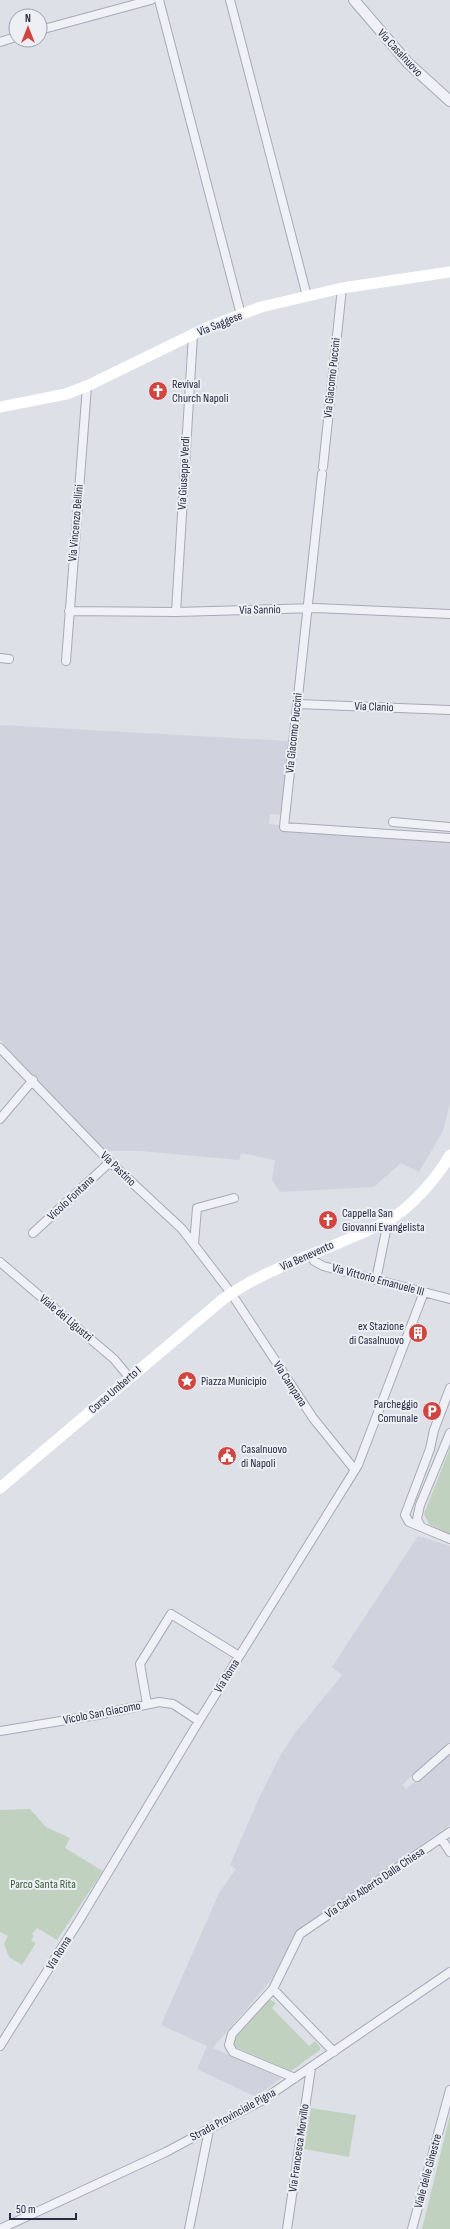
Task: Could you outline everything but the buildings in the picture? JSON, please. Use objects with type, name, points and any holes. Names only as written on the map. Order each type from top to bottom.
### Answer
[{"type":"main road","name":"Via Saggese","points":[[0,407],[66,394],[87,386],[192,335],[261,307],[342,288],[450,272]]},
{"type":"main road","name":"Via Benevento","points":[[231,1294],[250,1282],[388,1221],[422,1192],[450,1155]]},
{"type":"main road","name":"Corso Umberto I","points":[[0,1488],[129,1377],[231,1294]]},
{"type":"street","points":[[48,28],[151,0]]},
{"type":"street","points":[[159,0],[241,315]]},
{"type":"street","points":[[230,0],[307,296]]},
{"type":"street","name":"Via Casalnuovo","points":[[354,0],[408,64],[450,101]]},
{"type":"street","name":"Via Giacomo Puccini","points":[[342,288],[284,827],[450,838]]},
{"type":"street","name":"Via Giuseppe Verdi","points":[[176,612],[192,335]]},
{"type":"street","name":"Via Vincenzo Bellini","points":[[66,661],[87,386]]},
{"type":"street","name":"Via Sannio","points":[[69,611],[176,612],[307,609],[450,614]]},
{"type":"street","points":[[0,658],[9,659]]},
{"type":"street","name":"Via Clanio","points":[[297,704],[450,710]]},
{"type":"street","points":[[393,822],[450,827]]},
{"type":"street","name":"Via Pastino","points":[[0,1048],[33,1080],[110,1162],[182,1229],[231,1294]]},
{"type":"street","points":[[0,1119],[33,1080]]},
{"type":"street","name":"Vicolo Fontana","points":[[33,1233],[110,1162]]},
{"type":"street","points":[[194,1244],[197,1208],[234,1198]]},
{"type":"street","points":[[376,1280],[388,1221]]},
{"type":"street","name":"Via Vittorio Emanuele III","points":[[311,1255],[314,1261],[323,1266],[450,1299]]},
{"type":"street","name":"Viale dei Ligustri","points":[[0,1262],[114,1359],[129,1377]]},
{"type":"street","name":"Via Roma","points":[[0,2046],[80,1919],[199,1721],[354,1470],[424,1292]]},
{"type":"street","name":"Via Campana","points":[[231,1294],[313,1418],[354,1470]]},
{"type":"street","points":[[450,1388],[434,1430],[430,1449],[406,1509],[406,1520],[450,1539]]},
{"type":"street","points":[[422,1527],[417,1519],[420,1505],[450,1433]]},
{"type":"street","points":[[147,1704],[140,1664],[171,1614],[239,1656]]},
{"type":"street","name":"Vicolo San Giacomo","points":[[0,1731],[97,1715],[147,1704],[167,1702],[199,1721]]},
{"type":"street","points":[[417,1777],[450,1748]]},
{"type":"street","name":"Via Carlo Alberto Dalla Chiesa","points":[[273,1989],[300,1934],[450,1832]]},
{"type":"street","points":[[441,1838],[450,1852]]},
{"type":"street","name":"Strada Provinciale Pigna","points":[[0,2229],[209,2130],[261,2101],[450,1972]]},
{"type":"street","points":[[295,2078],[237,2054],[229,2045],[232,2034],[273,1989],[334,2052]]},
{"type":"street","name":"Via Francesca Morvillo","points":[[287,2229],[310,2068]]},
{"type":"street","name":"Viale delle Ginestre","points":[[412,2229],[450,2090]]},
{"type":"street","points":[[189,2229],[209,2130]]},
{"type":"shaded area","points":[[0,725],[288,741],[282,815],[270,814],[269,824],[450,841],[450,1103],[443,1131],[419,1172],[401,1163],[374,1187],[280,1192],[272,1180],[275,1160],[241,1153],[239,1160],[141,1151],[105,1151],[0,1040]]},
{"type":"shaded area","points":[[418,1536],[450,1546],[450,1742],[402,1785],[406,1789],[450,1753],[450,1825],[296,1931],[272,1979],[213,2048],[281,2078],[256,2097],[197,2069],[207,2046],[161,2025],[219,1893],[236,1869],[230,1865],[259,1798],[280,1756],[295,1733],[342,1675],[332,1667]]},
{"type":"green space","points":[[450,1448],[450,1534],[429,1524],[424,1514]]},
{"type":"green space","name":"Parco Santa Rita","points":[[30,1809],[46,1827],[70,1838],[65,1848],[103,1871],[57,1940],[37,1928],[32,1934],[34,1936],[31,1941],[36,1943],[22,1965],[9,1957],[4,1944],[8,1936],[0,1932],[0,1810]]},
{"type":"green space","points":[[269,1999],[276,2003],[272,2008],[309,2046],[315,2041],[320,2047],[320,2050],[291,2071],[235,2047],[233,2044],[235,2038]]},
{"type":"green space","points":[[311,2108],[356,2115],[349,2157],[304,2149]]},
{"type":"green space","points":[[450,2115],[450,2229],[422,2229]]},
{"type":"place","name":"Revival Church Napoli","points":[[158,391]]},
{"type":"place","name":"Cappella San Giovanni Evangelista","points":[[328,1220]]},
{"type":"place","name":"ex Stazione di Casalnuovo","points":[[418,1333]]},
{"type":"place","name":"Piazza Municipio","points":[[187,1381]]},
{"type":"place","name":"Parcheggio Comunale","points":[[432,1411]]},
{"type":"place","name":"Casalnuovo di Napoli","points":[[227,1456]]}]
